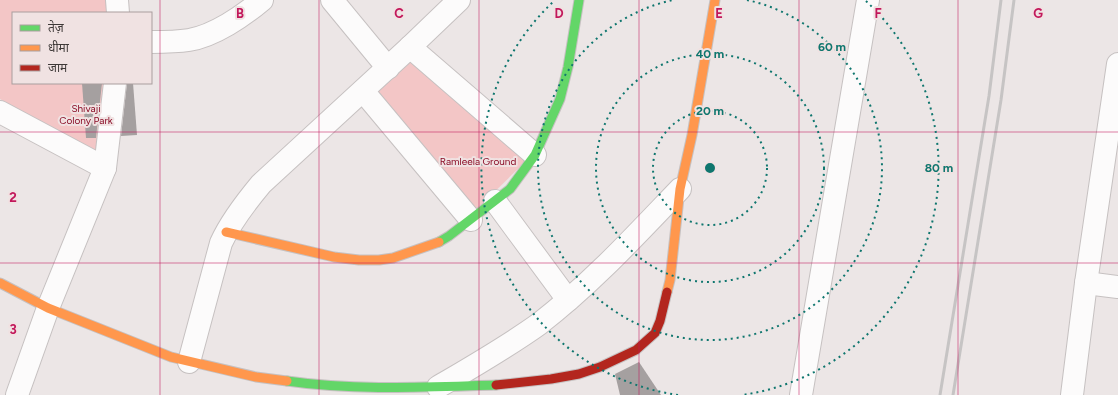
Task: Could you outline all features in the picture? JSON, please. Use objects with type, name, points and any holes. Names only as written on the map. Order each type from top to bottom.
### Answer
[{"type":"street","points":[[117,0],[118,12]]},
{"type":"street","points":[[152,42],[189,40],[208,34],[236,19],[262,0]]},
{"type":"street","points":[[332,0],[388,68]]},
{"type":"street","points":[[189,362],[221,243],[226,232],[247,201],[261,184],[388,68],[459,0]]},
{"type":"street","points":[[226,232],[334,257],[359,260],[379,260],[404,255],[435,244],[449,236],[510,189],[534,155],[560,99],[568,67],[579,0]]},
{"type":"street","points":[[0,283],[48,308],[171,357],[256,377],[312,385],[357,387],[438,387],[501,385],[579,374],[600,367],[636,350],[655,333],[660,321],[670,280],[680,189],[692,135],[715,0]]},
{"type":"street","points":[[801,395],[868,0]]},
{"type":"street","points":[[410,47],[534,155]]},
{"type":"street","points":[[1072,395],[1086,283],[1111,159],[1118,64]]},
{"type":"street","points":[[17,395],[48,308],[105,168],[115,84]]},
{"type":"street","points":[[363,91],[471,220]]},
{"type":"street","points":[[0,112],[105,168]]},
{"type":"street","points":[[438,387],[516,339],[538,324],[568,300],[606,265],[680,189]]},
{"type":"street","points":[[495,201],[568,300]]},
{"type":"street","points":[[1086,283],[1118,287]]},
{"type":"green space","name":"Shivaji Colony Park","points":[[0,0],[113,0],[114,12],[12,12],[12,84],[116,84],[115,164],[0,99]]},
{"type":"green space","name":"Ramleela Ground","points":[[411,53],[531,156],[473,213],[369,91]]},
{"type":"building","points":[[82,84],[102,84],[96,138],[86,138]]},
{"type":"building","points":[[127,84],[133,84],[137,135],[121,136]]},
{"type":"building","points":[[639,362],[661,395],[620,395],[615,374]]},
{"type":"railway","points":[[940,395],[989,96],[1001,0]]},
{"type":"railway","points":[[953,395],[1001,100],[1014,0]]},
{"type":"traffic: fast","points":[[439,242],[510,189],[535,155],[560,99],[568,67],[579,0]]},
{"type":"traffic: fast","points":[[287,381],[365,387],[496,385]]},
{"type":"traffic: slow","points":[[667,292],[670,280],[680,189],[692,135],[715,0]]},
{"type":"traffic: slow","points":[[226,232],[334,257],[359,260],[393,258],[439,242]]},
{"type":"traffic: slow","points":[[0,283],[48,308],[171,357],[256,377],[287,381]]},
{"type":"traffic: jam","points":[[496,385],[551,379],[579,374],[600,367],[636,350],[655,333],[660,321],[667,292]]}]
